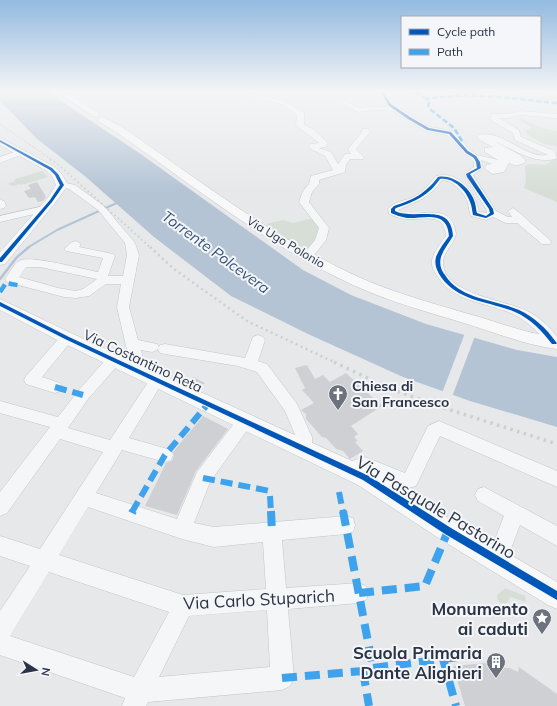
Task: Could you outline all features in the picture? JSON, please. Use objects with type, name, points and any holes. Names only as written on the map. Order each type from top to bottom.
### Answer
[{"type":"main road","name":"Via Ugo Polonio","points":[[120,125],[140,145],[234,210],[308,256],[339,273],[376,290],[435,310],[475,321],[500,330],[555,343]]},
{"type":"main road","points":[[0,141],[51,169],[57,175],[62,186],[0,261]]},
{"type":"main road","name":"Via Costantino Reta","points":[[0,304],[67,338],[277,437]]},
{"type":"main road","name":"Via Pasquale Pastorino","points":[[277,437],[354,472],[557,596]]},
{"type":"street","points":[[301,125],[324,143],[322,145],[313,146],[313,148],[328,154],[339,172]]},
{"type":"street","points":[[421,125],[450,133],[478,162],[480,168],[468,174],[492,213],[506,220],[520,220]]},
{"type":"street","points":[[474,157],[496,162],[497,165],[489,167],[493,171],[501,170],[505,163],[504,160],[488,150],[490,149],[498,150],[504,153],[515,163],[522,161],[481,137],[485,136],[492,137],[505,145],[540,159],[548,160],[554,157],[550,152],[518,138],[516,132],[505,125]]},
{"type":"street","points":[[308,256],[324,234],[324,228],[304,202],[308,191],[314,184],[314,178],[339,172],[342,170],[342,165],[348,156],[360,157],[354,154],[352,149],[365,135],[365,131]]},
{"type":"street","points":[[0,160],[20,152]]},
{"type":"street","points":[[492,213],[492,215],[486,217],[474,214],[472,202],[457,183],[452,178],[444,177],[439,178],[431,190],[393,209],[395,214],[399,216],[432,215],[444,220],[451,232],[451,236],[438,258],[438,265],[444,279],[452,287],[466,294],[518,311],[541,326],[555,343]]},
{"type":"street","points":[[62,186],[72,187],[104,211],[130,243],[133,255],[123,307],[134,344],[136,359],[132,368]]},
{"type":"street","points":[[2,211],[44,209]]},
{"type":"street","points":[[513,211],[520,220],[546,242]]},
{"type":"street","points":[[76,244],[70,249],[109,256],[103,278],[86,292],[79,295],[11,279],[23,263],[40,264],[103,278],[128,280]]},
{"type":"street","points":[[39,286],[59,268]]},
{"type":"street","points":[[350,274],[376,285],[376,290]]},
{"type":"street","points":[[55,387],[31,380],[67,338]]},
{"type":"street","points":[[250,364],[258,340]]},
{"type":"street","points":[[134,344],[259,366],[265,371],[292,408],[304,437],[304,449]]},
{"type":"street","points":[[0,507],[83,395],[114,360]]},
{"type":"street","points":[[0,631],[46,561],[85,498],[115,445],[157,380]]},
{"type":"street","points":[[0,408],[58,428],[115,445],[165,455]]},
{"type":"street","points":[[182,530],[203,478],[245,422]]},
{"type":"street","points":[[354,472],[358,466],[365,465],[403,481],[410,480],[434,431],[439,428],[557,479]]},
{"type":"street","points":[[484,495],[557,536]]},
{"type":"street","points":[[85,498],[182,530],[214,537],[346,525]]},
{"type":"street","points":[[497,560],[515,512]]},
{"type":"street","points":[[0,644],[137,698],[282,678],[272,532]]},
{"type":"street","name":"Via Carlo Stuparich","points":[[0,546],[183,606],[359,593]]},
{"type":"street","points":[[137,698],[183,606]]},
{"type":"shaded area","points":[[527,125],[535,125],[557,131],[557,146],[541,142],[527,134],[526,130],[531,127]]},
{"type":"shaded area","points":[[557,157],[557,202],[524,188],[526,181],[525,166],[530,164],[546,165]]},
{"type":"shaded area","points":[[42,171],[48,177],[21,185],[13,186],[8,184],[15,181],[15,179]]},
{"type":"shaded area","points":[[313,218],[323,229],[309,251],[306,251],[266,224],[283,220],[293,223]]},
{"type":"shaded area","points":[[505,588],[525,596],[526,602],[510,597],[507,603],[500,603],[497,595]]},
{"type":"water","name":"Torrente Polcevera","points":[[23,125],[97,125],[142,155],[303,270],[351,295],[426,324],[517,350],[557,357],[557,427],[470,401],[403,377],[308,334],[231,296],[154,237],[86,177],[36,138]]},
{"type":"pier","points":[[465,333],[475,336],[452,397],[442,393]]},
{"type":"building","points":[[37,182],[46,197],[43,201],[38,202],[35,197],[29,198],[24,191],[31,189],[28,185]]},
{"type":"building","name":"Chiesa di San Francesco","points":[[307,365],[315,379],[323,375],[330,382],[346,373],[382,406],[351,426],[358,434],[354,437],[358,441],[355,442],[363,451],[350,459],[343,451],[336,449],[326,438],[322,437],[306,419],[306,414],[301,410],[314,403],[302,390],[305,388],[295,368]]},
{"type":"building","points":[[193,377],[205,383],[199,388],[187,382]]},
{"type":"building","points":[[203,416],[228,429],[196,471],[177,515],[145,506],[166,463],[172,461],[174,456],[173,452]]},
{"type":"building","name":"Scuola Primaria Dante Alighieri","points":[[498,662],[501,668],[509,668],[518,672],[519,667],[557,694],[557,706],[465,706],[453,666]]},
{"type":"waterway","points":[[27,248],[57,230],[119,202]]},
{"type":"waterway","points":[[0,279],[17,257],[29,247]]},
{"type":"railway","points":[[1,125],[52,160]]},
{"type":"railway","points":[[50,159],[60,166],[151,248]]},
{"type":"railway","points":[[150,247],[174,269],[247,321],[336,363]]},
{"type":"railway","points":[[334,362],[391,389],[444,408],[557,444]]},
{"type":"marked path","points":[[450,125],[454,128],[462,141]]},
{"type":"marked path","points":[[0,292],[6,283],[22,286]]},
{"type":"marked path","points":[[55,387],[83,395]]},
{"type":"marked path","points":[[132,513],[165,455],[207,405]]},
{"type":"marked path","points":[[203,478],[270,491]]},
{"type":"marked path","points":[[339,492],[373,668]]},
{"type":"marked path","points":[[270,496],[272,532]]},
{"type":"marked path","points":[[359,593],[425,586],[448,531]]},
{"type":"marked path","points":[[282,678],[363,671],[373,668],[459,657]]},
{"type":"marked path","points":[[443,659],[456,706]]},
{"type":"marked path","points":[[363,671],[369,706]]},
{"type":"cycle path","points":[[421,125],[428,129],[450,133],[467,152],[475,157],[479,168],[468,174],[491,209],[492,214],[486,217],[475,214],[472,201],[463,188],[449,178],[444,177],[439,178],[435,184],[420,197],[395,207],[393,212],[399,215],[429,215],[443,219],[448,224],[451,236],[440,254],[438,268],[448,284],[466,295],[507,307],[523,314],[538,324],[554,343]]},
{"type":"cycle path","points":[[0,141],[51,169],[57,175],[62,185],[51,201],[0,261]]},
{"type":"cycle path","points":[[0,304],[67,338],[366,478],[448,531],[557,596]]},
{"type":"place","name":"Chiesa di San Francesco","points":[[338,411]]},
{"type":"place","name":"Monumento ai caduti","points":[[542,635]]},
{"type":"place","name":"Scuola Primaria Dante Alighieri","points":[[496,679]]}]
